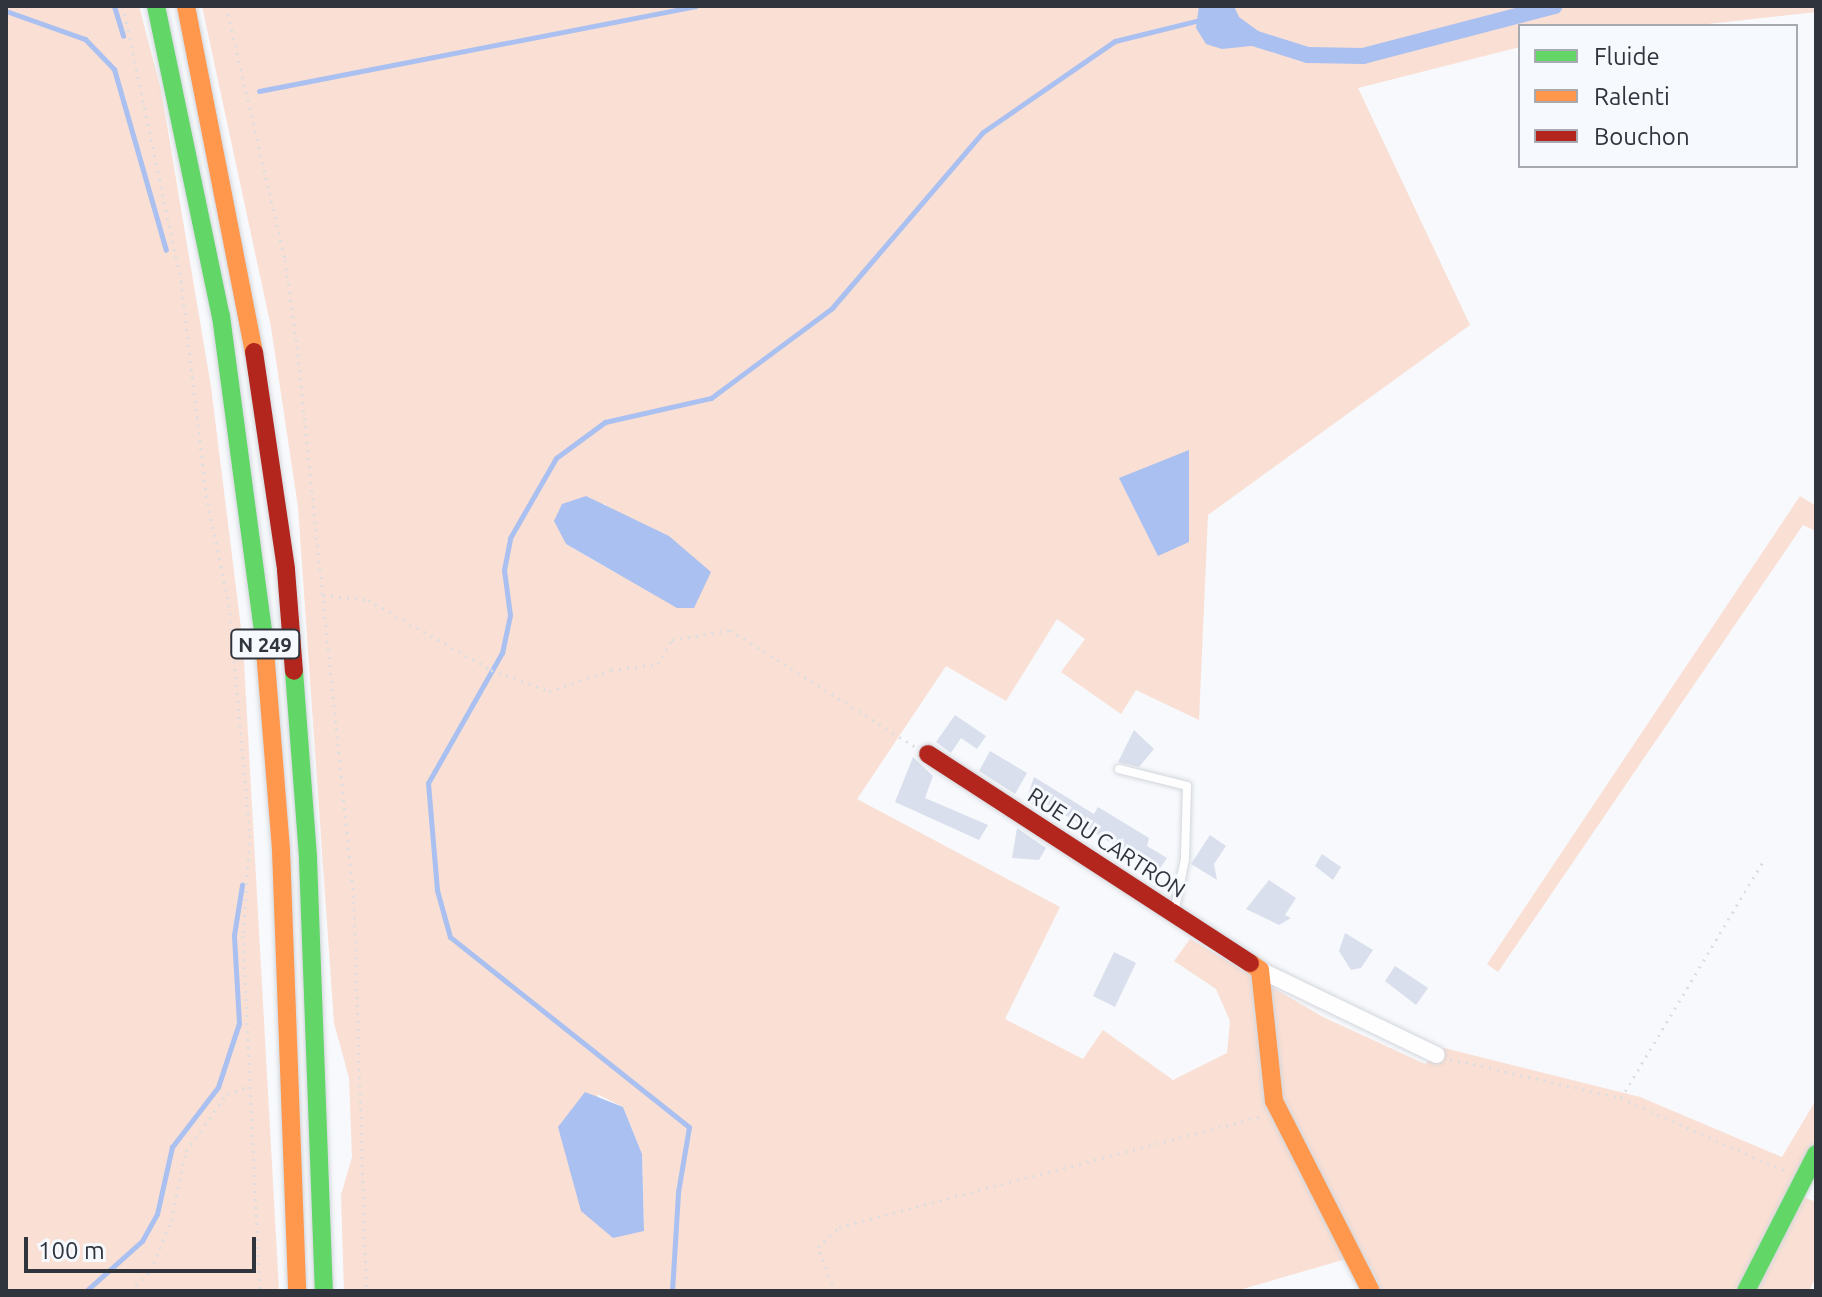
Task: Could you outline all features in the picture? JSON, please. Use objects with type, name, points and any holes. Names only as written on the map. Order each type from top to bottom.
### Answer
[{"type":"main road","name":"N 249","points":[[156,6],[221,316],[263,628],[281,850],[297,1291]]},
{"type":"main road","name":"N 249","points":[[186,6],[245,294],[286,570],[308,859],[324,1291]]},
{"type":"main road","name":"RUE DU CARTRON","points":[[928,754],[1260,970]]},
{"type":"main road","points":[[1260,970],[1278,1112],[1371,1291]]},
{"type":"main road","points":[[1746,1291],[1810,1183],[1816,1154]]},
{"type":"street","name":"RUE DU CARTRON","points":[[1260,970],[1437,1055]]},
{"type":"lane","points":[[1119,769],[1187,786],[1185,859],[1174,914]]},
{"type":"path","points":[[123,6],[181,281],[206,495],[229,605],[250,835],[243,935],[260,1291]]},
{"type":"path","points":[[226,6],[291,293],[354,901],[366,1291]]},
{"type":"path","points":[[323,595],[368,600],[491,670],[549,691],[611,670],[658,664],[672,640],[730,630],[928,754]]},
{"type":"path","points":[[1621,1098],[1765,858]]},
{"type":"path","points":[[1437,1055],[1621,1098],[1810,1183]]},
{"type":"path","points":[[130,1291],[151,1271],[171,1220],[186,1151],[227,1094],[249,1086]]},
{"type":"path","points":[[835,1291],[818,1247],[839,1227],[1278,1112]]},
{"type":"shaded area","points":[[6,6],[139,6],[161,90],[211,387],[243,644],[279,1291],[6,1291]]},
{"type":"shaded area","points":[[202,6],[1816,6],[1816,12],[1708,24],[1518,24],[1518,48],[1358,88],[1470,325],[1208,515],[1199,720],[1136,690],[1121,714],[1061,672],[1085,639],[1057,619],[1006,701],[946,666],[857,799],[1060,907],[1005,1019],[1083,1059],[1103,1030],[1173,1080],[1227,1053],[1230,1021],[1216,989],[1174,961],[1190,939],[1323,1017],[1425,1064],[1444,1048],[1640,1097],[1782,1157],[1816,1100],[1816,1169],[1801,1196],[1816,1202],[1816,1277],[1809,1291],[1382,1291],[1363,1254],[1236,1291],[344,1291],[341,1195],[352,1157],[349,1078],[334,1023],[298,507],[271,327]],"holes":[[[605,503],[616,573],[566,544]],[[597,1094],[623,1107],[642,1154],[644,1230]]]},
{"type":"shaded area","points":[[1800,496],[1816,506],[1816,531],[1803,525],[1498,972],[1487,964]]},
{"type":"water","points":[[1199,6],[1234,6],[1239,17],[1265,36],[1260,45],[1222,49],[1206,44],[1196,28]]},
{"type":"water","points":[[1189,450],[1189,542],[1158,556],[1119,478]]},
{"type":"water","points":[[586,496],[669,536],[711,572],[694,608],[677,608],[566,544],[554,521],[562,504]]},
{"type":"water","points":[[585,1092],[623,1107],[642,1154],[644,1231],[613,1238],[581,1211],[558,1127]]},
{"type":"building","points":[[955,715],[986,736],[977,749],[961,738],[951,753],[936,742]]},
{"type":"building","points":[[1134,730],[1154,749],[1139,767],[1118,762]]},
{"type":"building","points":[[990,751],[1027,773],[1015,794],[979,771]]},
{"type":"building","points":[[913,757],[933,776],[925,798],[988,825],[979,840],[895,802]]},
{"type":"building","points":[[1034,777],[1094,814],[1098,807],[1149,838],[1147,846],[1167,858],[1158,871],[1040,800],[1036,807],[1026,801]]},
{"type":"building","points":[[1017,828],[1046,848],[1039,860],[1012,858]]},
{"type":"building","points":[[1210,835],[1226,846],[1214,864],[1217,880],[1191,864]]},
{"type":"building","points":[[1322,854],[1341,867],[1333,880],[1315,866]]},
{"type":"building","points":[[1269,880],[1296,898],[1285,915],[1291,918],[1279,925],[1246,909]]},
{"type":"building","points":[[1345,933],[1373,950],[1361,968],[1351,970],[1339,951]]},
{"type":"building","points":[[1114,952],[1136,963],[1115,1007],[1093,996]]},
{"type":"building","points":[[1395,966],[1428,988],[1416,1005],[1385,981]]},
{"type":"waterway","points":[[114,6],[123,36]]},
{"type":"waterway","points":[[259,91],[696,6]]},
{"type":"waterway","points":[[1244,35],[1308,55],[1363,56],[1555,6]]},
{"type":"waterway","points":[[6,11],[85,39],[114,69],[166,250]]},
{"type":"waterway","points":[[672,1291],[678,1192],[689,1127],[450,937],[437,890],[428,783],[502,653],[510,615],[504,570],[510,538],[556,458],[605,422],[711,398],[832,308],[983,132],[1115,41],[1200,20]]},
{"type":"waterway","points":[[86,1291],[142,1241],[157,1214],[172,1147],[218,1087],[239,1023],[234,935],[242,885]]},
{"type":"traffic: fast","points":[[156,6],[221,316],[264,638]]},
{"type":"traffic: fast","points":[[294,671],[308,859],[324,1291]]},
{"type":"traffic: fast","points":[[1746,1291],[1816,1154]]},
{"type":"traffic: slow","points":[[186,6],[254,352]]},
{"type":"traffic: slow","points":[[264,638],[281,850],[297,1291]]},
{"type":"traffic: slow","points":[[1250,963],[1260,970],[1274,1101],[1371,1291]]},
{"type":"traffic: jam","points":[[254,352],[286,570],[294,671]]},
{"type":"traffic: jam","points":[[928,754],[1250,963]]}]
